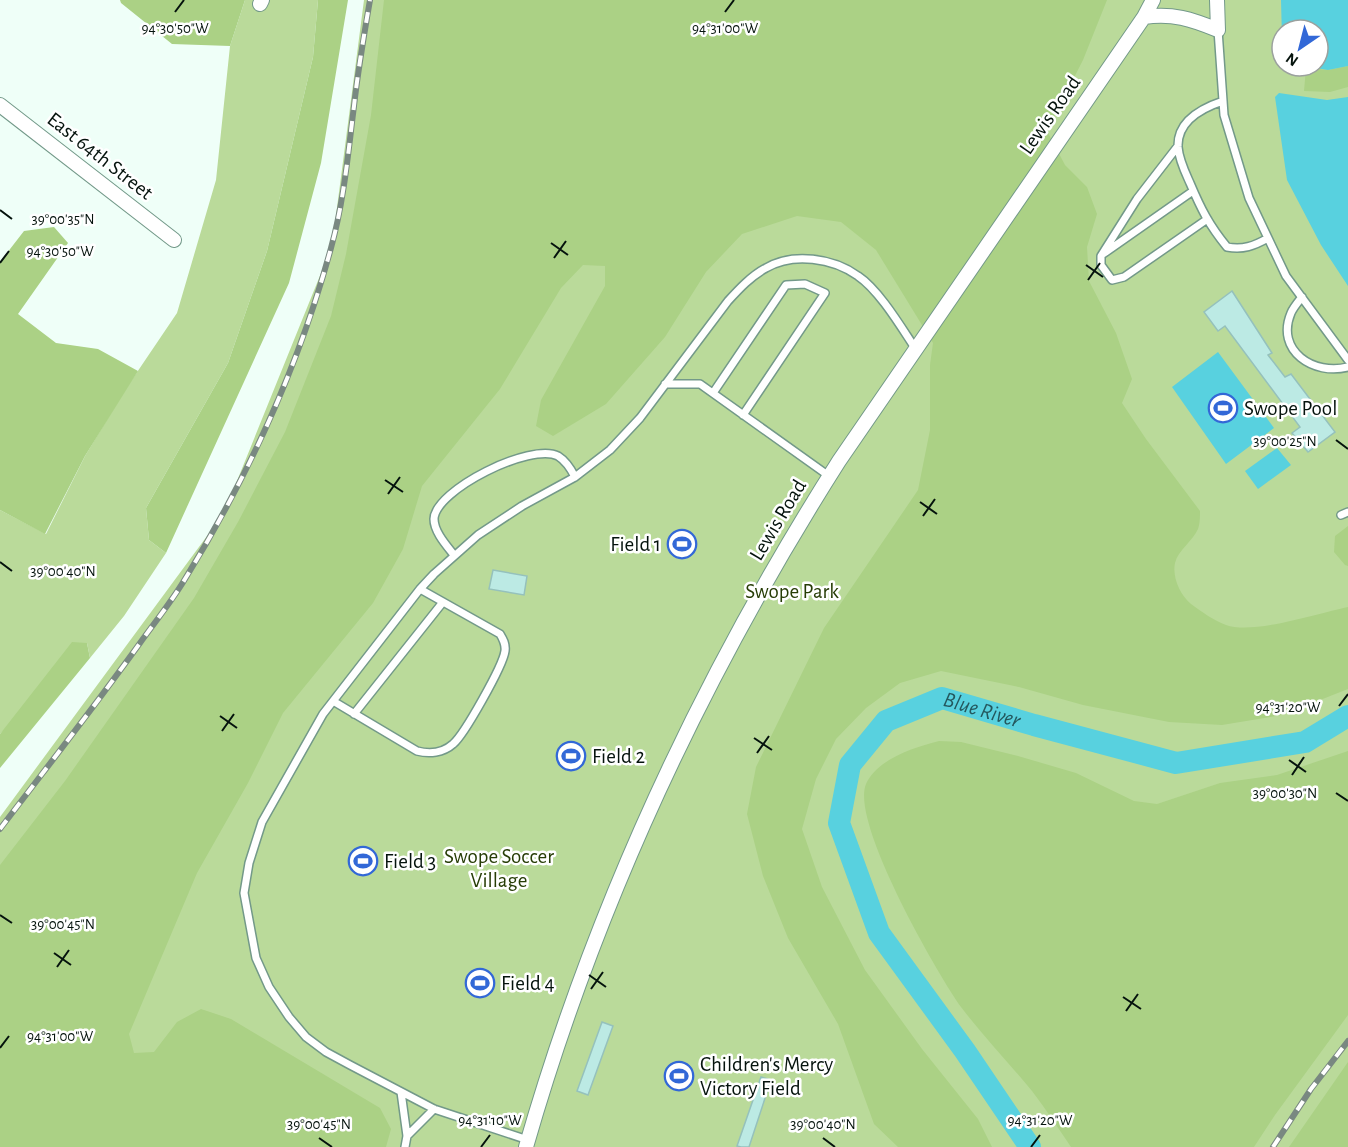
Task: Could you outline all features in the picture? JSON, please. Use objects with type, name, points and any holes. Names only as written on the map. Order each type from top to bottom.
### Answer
[{"type":"street","name":"Lewis Road","points":[[527,1144],[577,986],[640,829],[708,686],[794,532],[829,476],[1144,17],[1153,0]]},
{"type":"street","points":[[1144,17],[1164,14],[1195,21],[1218,30],[1217,0]]},
{"type":"street","name":"East 64th Street","points":[[0,105],[174,240]]},
{"type":"lane","points":[[1218,30],[1224,115],[1249,198],[1286,276],[1348,360]]},
{"type":"lane","points":[[1223,101],[1203,108],[1191,116],[1181,133],[1178,146],[1180,158],[1206,220],[1227,247],[1240,249],[1254,246],[1268,238]]},
{"type":"lane","points":[[1178,146],[1137,199],[1101,256],[1101,265],[1112,280],[1124,277],[1206,220]]},
{"type":"lane","points":[[1101,256],[1193,191]]},
{"type":"lane","points":[[527,1144],[434,1109],[401,1092],[334,1056],[306,1037],[289,1017],[269,987],[256,958],[244,893],[249,863],[262,822],[324,714],[420,589],[478,535],[522,506],[575,477],[610,450],[640,418],[728,301],[744,284],[767,267],[791,260],[816,259],[837,265],[859,276],[882,300],[915,348]]},
{"type":"lane","points":[[713,393],[786,285],[805,284],[825,293],[743,415]]},
{"type":"lane","points":[[1302,297],[1291,313],[1287,330],[1292,347],[1302,360],[1317,368],[1335,370],[1348,367]]},
{"type":"lane","points":[[666,384],[700,384],[829,476]]},
{"type":"lane","points":[[454,555],[443,542],[434,523],[435,513],[446,501],[483,473],[516,459],[547,454],[558,456],[568,464],[575,477]]},
{"type":"lane","points":[[333,701],[405,745],[425,753],[443,750],[459,739],[474,714],[506,647],[500,634],[420,589]]},
{"type":"lane","points":[[354,714],[443,602]]},
{"type":"lane","points":[[401,1092],[407,1136],[405,1147]]},
{"type":"lane","points":[[407,1136],[434,1109]]},
{"type":"green space","points":[[120,0],[245,0],[230,46],[172,44]]},
{"type":"green space","points":[[245,0],[318,0],[313,57],[267,251],[228,363],[146,508],[149,540],[166,553],[124,616],[90,658],[87,643],[0,734],[0,510],[46,534],[85,456],[125,390],[177,313],[216,180],[230,46]]},
{"type":"green space","points":[[318,0],[348,0],[321,163],[289,283],[166,553],[149,540],[146,508],[228,363],[267,251],[313,57]]},
{"type":"green space","name":"Swope Park","points":[[364,0],[1348,0],[1348,1147],[0,1147],[0,817],[224,513],[332,246]]},
{"type":"green space","points":[[384,0],[1107,0],[1083,60],[1047,131],[1065,165],[1087,187],[1097,214],[1087,247],[1089,281],[1116,333],[1132,379],[1122,403],[1200,511],[1198,529],[1175,563],[1178,585],[1183,596],[1199,610],[1221,623],[1238,627],[1286,622],[1348,607],[1348,689],[1282,715],[1222,725],[1169,722],[1083,705],[1019,687],[941,671],[900,683],[866,708],[836,739],[816,779],[802,829],[822,887],[865,970],[922,1049],[978,1119],[992,1147],[898,1147],[874,1124],[838,1024],[788,938],[763,876],[747,814],[756,767],[824,628],[918,490],[930,430],[930,365],[933,343],[876,250],[841,222],[797,216],[742,234],[706,272],[665,337],[606,404],[553,436],[536,426],[541,400],[605,286],[605,266],[583,265],[561,288],[500,389],[422,486],[403,549],[373,603],[283,713],[248,783],[197,873],[129,1034],[134,1053],[154,1052],[177,1022],[201,1009],[231,1019],[380,1108],[391,1129],[386,1147],[0,1147],[0,865],[65,781],[194,598],[238,522],[285,432],[331,316],[346,254],[371,115]]},
{"type":"green space","points":[[1348,66],[1348,87],[1330,92],[1304,91],[1305,78],[1330,78],[1330,70]]},
{"type":"green space","points":[[54,227],[68,243],[18,314],[56,343],[98,349],[138,371],[85,456],[45,534],[0,510],[0,262],[24,231]]},
{"type":"green space","points":[[1348,526],[1348,566],[1334,552],[1335,536]]},
{"type":"green space","points":[[72,642],[87,643],[90,658],[0,768],[0,734]]},
{"type":"green space","points":[[939,741],[961,742],[1018,756],[1076,773],[1134,801],[1157,804],[1220,783],[1277,775],[1348,751],[1348,1015],[1254,1147],[1071,1147],[1032,1091],[961,1007],[898,897],[871,830],[865,803],[866,784],[879,768],[898,755]]},
{"type":"green space","points":[[1348,1062],[1348,1147],[1289,1147]]},
{"type":"water","points":[[1281,0],[1348,0],[1348,66],[1330,70],[1330,18],[1281,18]]},
{"type":"water","points":[[1279,93],[1327,100],[1348,97],[1348,286],[1321,245],[1287,180],[1275,97]]},
{"type":"water","name":"Swope Pool","points":[[1218,352],[1274,428],[1226,464],[1172,387]]},
{"type":"water","points":[[1277,448],[1291,465],[1258,489],[1245,471]]},
{"type":"building","points":[[1232,291],[1272,353],[1268,355],[1285,377],[1291,374],[1335,432],[1308,452],[1292,433],[1300,427],[1225,326],[1218,331],[1204,312]]},
{"type":"building","points":[[493,570],[527,576],[524,595],[489,589]]},
{"type":"building","points":[[602,1022],[613,1026],[588,1095],[577,1091]]},
{"type":"building","points":[[761,1077],[771,1080],[749,1147],[737,1146]]},
{"type":"waterway","name":"Blue River","points":[[1030,1147],[965,1051],[879,933],[839,823],[850,765],[886,721],[942,698],[1176,763],[1305,742],[1348,716]]},
{"type":"railway","points":[[0,829],[106,690],[180,587],[230,500],[270,419],[304,335],[331,248],[345,177],[357,79],[370,0]]},
{"type":"railway","points":[[1273,1147],[1311,1089],[1348,1041]]},
{"type":"place","name":"Swope Pool","points":[[1223,408]]},
{"type":"place","name":"Field 1","points":[[682,544]]},
{"type":"place","name":"Field 2","points":[[571,756]]},
{"type":"place","name":"Field 3","points":[[363,861]]},
{"type":"place","name":"Field 4","points":[[480,983]]},
{"type":"place","name":"Children's Mercy Victory Field","points":[[679,1076]]},
{"type":"park label","name":"Swope Soccer Village","points":[[499,868]]}]
